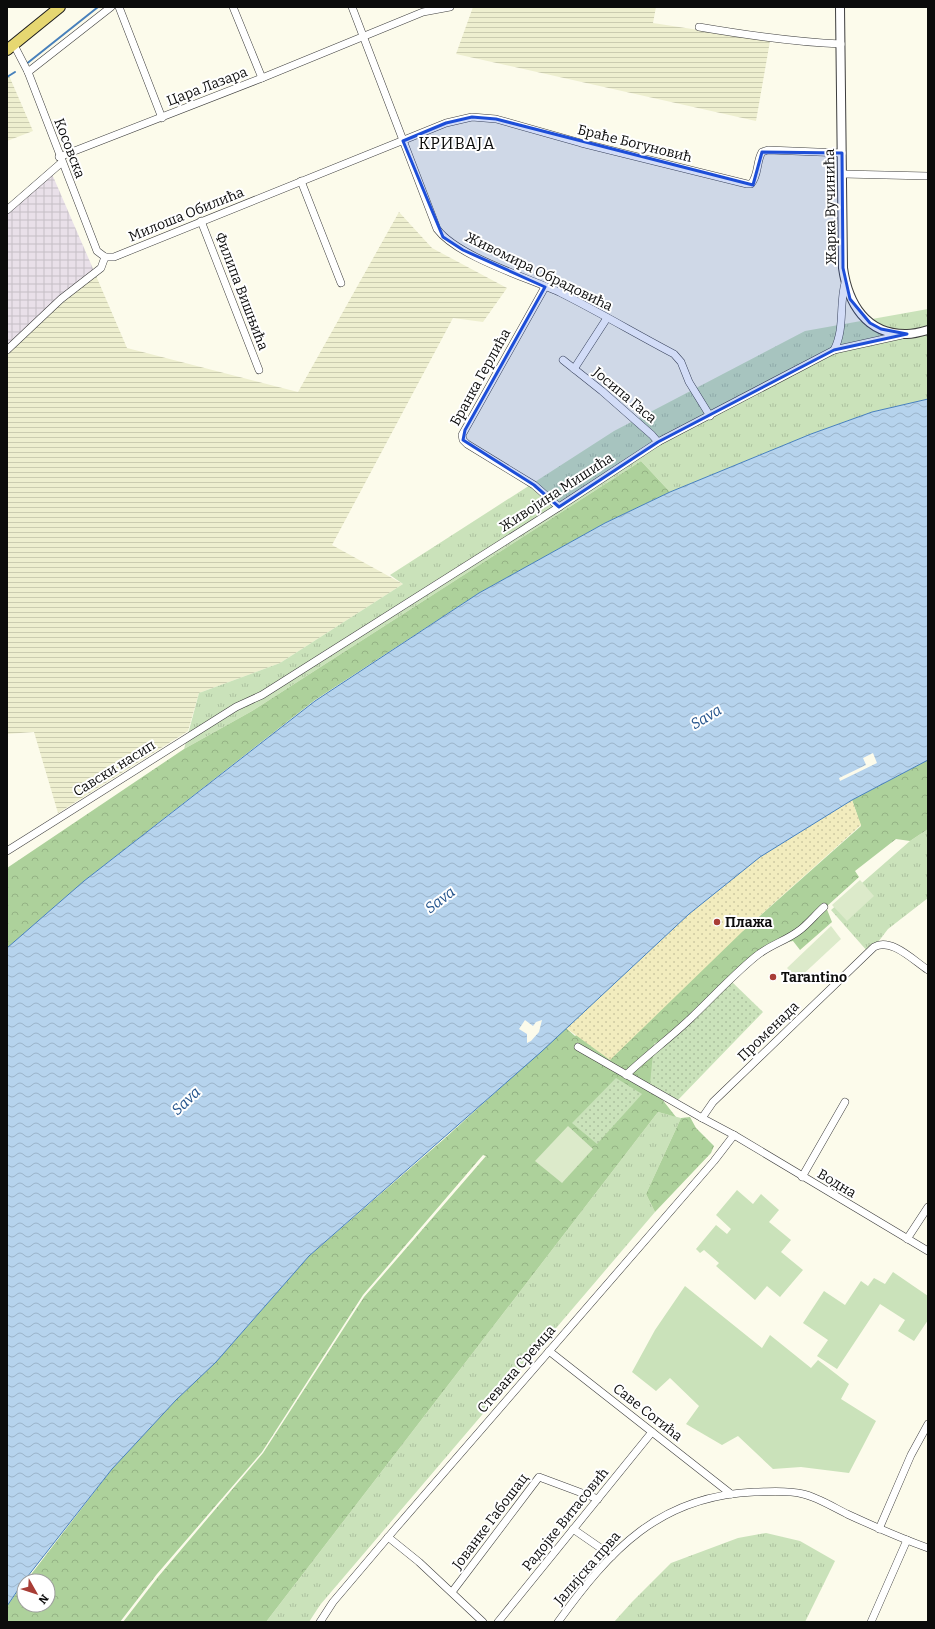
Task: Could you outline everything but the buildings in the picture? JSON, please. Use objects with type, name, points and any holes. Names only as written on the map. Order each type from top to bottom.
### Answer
[{"type":"main road","points":[[10,48],[60,7]]},
{"type":"street","points":[[28,72],[112,7]]},
{"type":"street","points":[[119,7],[162,118]]},
{"type":"street","points":[[234,7],[262,78]]},
{"type":"street","name":"Живомира Обрадовића","points":[[352,7],[437,230],[443,237],[463,250],[561,293],[674,354],[681,362],[689,382],[710,416]]},
{"type":"street","name":"Цара Лазара","points":[[60,160],[364,38],[423,12],[450,7]]},
{"type":"street","name":"Жарка Вучинића","points":[[840,7],[843,268],[845,282],[850,299],[856,308],[870,322],[881,329],[906,334]]},
{"type":"street","points":[[699,27],[815,43],[841,44]]},
{"type":"street","name":"Косовска","points":[[10,48],[28,72],[60,160],[97,251],[105,257]]},
{"type":"street","name":"Браће Богуновић","points":[[403,141],[446,123],[472,117],[496,119],[581,143],[747,184],[751,184],[754,180],[759,156],[762,152],[768,150],[842,154]]},
{"type":"street","name":"Милоша Обилића","points":[[105,257],[114,257],[403,141]]},
{"type":"street","points":[[7,210],[60,160]]},
{"type":"street","points":[[843,174],[928,176]]},
{"type":"street","points":[[301,181],[342,283]]},
{"type":"street","name":"Филипа Вишњића","points":[[201,221],[259,370]]},
{"type":"street","points":[[7,350],[61,299],[101,268],[105,257]]},
{"type":"street","points":[[834,350],[841,333],[842,296],[845,282]]},
{"type":"street","name":"Бранка Герлића","points":[[545,287],[462,435],[463,440],[467,444],[534,485],[559,507]]},
{"type":"street","name":"Јосипа Гаса","points":[[574,368],[607,318]]},
{"type":"street","points":[[906,334],[928,330]]},
{"type":"street","name":"Живојина Мишића","points":[[236,707],[262,695],[559,507],[658,442],[834,350],[906,334]]},
{"type":"street","name":"Јосипа Гаса","points":[[562,360],[602,390],[658,442]]},
{"type":"street","name":"Савски насип","points":[[7,851],[236,707]]},
{"type":"street","points":[[626,1075],[649,1053],[679,1029],[732,976],[756,955],[800,930],[824,907]]},
{"type":"street","name":"Променада","points":[[702,1118],[713,1102],[874,947],[882,944],[895,948],[928,970]]},
{"type":"street","points":[[578,1047],[734,1135]]},
{"type":"street","points":[[802,1177],[845,1102]]},
{"type":"street","name":"Водна","points":[[734,1135],[928,1251]]},
{"type":"street","name":"Стевана Сремца","points":[[320,1622],[333,1602],[388,1537],[714,1162],[734,1135]]},
{"type":"street","points":[[907,1239],[928,1207]]},
{"type":"street","name":"Саве Согића","points":[[549,1351],[731,1494]]},
{"type":"street","points":[[879,1529],[911,1455],[928,1424]]},
{"type":"street","name":"Радојке Витасовић","points":[[498,1622],[652,1432]]},
{"type":"street","name":"Јованке Габошац","points":[[452,1592],[539,1477],[598,1499]]},
{"type":"street","name":"Јалијска прва","points":[[558,1622],[612,1556],[631,1538],[669,1512],[705,1499],[731,1494],[770,1492],[804,1494],[879,1529],[928,1548]]},
{"type":"street","points":[[573,1529],[612,1556]]},
{"type":"street","points":[[388,1537],[452,1592],[483,1622]]},
{"type":"street","points":[[871,1622],[907,1540]]},
{"type":"highlighted area","points":[[472,117],[496,119],[753,185],[762,152],[842,153],[843,268],[850,299],[870,323],[881,329],[907,334],[834,350],[658,442],[559,507],[534,485],[463,440],[465,430],[545,287],[463,250],[443,237],[403,141],[446,123]]},
{"type":"shaded area","points":[[52,174],[94,271],[7,346],[7,214]]},
{"type":"green space","points":[[473,7],[656,7],[653,23],[770,41],[756,121],[456,54]]},
{"type":"green space","points":[[7,71],[33,131],[7,141]]},
{"type":"green space","points":[[399,212],[432,248],[507,288],[483,322],[453,318],[332,545],[403,584],[280,663],[199,693],[188,731],[58,813],[34,732],[7,734],[7,346],[94,271],[127,348],[298,392]]},
{"type":"green space","points":[[928,309],[928,399],[872,412],[811,434],[670,492],[641,461],[252,711],[184,749],[199,693],[280,663],[403,584],[390,575],[614,431],[805,331]]},
{"type":"green space","points":[[641,461],[670,492],[605,523],[479,593],[315,700],[84,881],[7,948],[7,868],[184,749],[252,711]]},
{"type":"green space","points":[[928,760],[928,829],[910,841],[896,839],[855,871],[859,877],[826,907],[832,922],[800,950],[793,941],[768,946],[730,980],[650,1084],[676,1117],[658,1112],[266,1622],[123,1622],[158,1577],[263,1453],[364,1297],[486,1156],[483,1155],[363,1295],[262,1452],[157,1574],[120,1622],[7,1622],[7,1606],[16,1594],[16,1613],[56,1613],[56,1573],[32,1573],[112,1469],[176,1400],[216,1362],[309,1256],[444,1139],[566,1028],[575,1036],[744,930],[861,826],[852,800]]},
{"type":"green space","points":[[928,829],[928,898],[888,929],[872,950],[868,952],[831,910],[910,841]]},
{"type":"green space","points":[[860,880],[874,896],[847,921],[832,905]]},
{"type":"green space","points":[[831,926],[841,939],[798,979],[787,968]]},
{"type":"green space","points":[[730,980],[763,1012],[677,1101],[650,1084],[654,1043],[664,1041]]},
{"type":"green space","points":[[616,1078],[642,1094],[597,1144],[572,1123]]},
{"type":"green space","points":[[658,1112],[681,1118],[646,1194],[655,1212],[320,1605],[309,1622],[266,1622]]},
{"type":"green space","points":[[690,1117],[696,1128],[714,1146],[711,1153],[655,1212],[646,1194],[681,1118]]},
{"type":"green space","points":[[568,1126],[593,1149],[562,1183],[535,1161]]},
{"type":"green space","points":[[737,1190],[753,1204],[761,1194],[779,1210],[769,1222],[791,1240],[781,1252],[803,1270],[780,1297],[767,1286],[755,1300],[716,1266],[719,1263],[704,1250],[700,1253],[696,1249],[716,1225],[727,1234],[731,1229],[716,1215]]},
{"type":"green space","points":[[893,1272],[928,1296],[928,1320],[914,1341],[898,1331],[905,1320],[880,1304],[837,1369],[817,1356],[828,1340],[803,1323],[824,1291],[845,1305],[861,1281],[868,1286],[874,1278],[885,1284]]},
{"type":"green space","points":[[685,1286],[762,1348],[770,1335],[811,1368],[818,1360],[849,1384],[841,1399],[876,1421],[849,1473],[801,1467],[773,1469],[738,1436],[722,1445],[686,1424],[699,1406],[670,1378],[656,1391],[632,1372],[655,1330]]},
{"type":"green space","points":[[766,1533],[800,1541],[835,1561],[805,1622],[614,1622],[671,1563],[738,1538]]},
{"type":"sand","name":"Плажа","points":[[852,800],[861,825],[744,930],[610,1060],[566,1028],[689,914],[760,857]]},
{"type":"water","name":"Sava","points":[[928,399],[928,760],[852,800],[760,857],[689,914],[541,1052],[309,1256],[216,1362],[176,1400],[112,1469],[30,1573],[16,1573],[16,1593],[7,1606],[7,948],[84,881],[315,701],[479,593],[605,523],[670,492],[811,434],[872,412]]},
{"type":"pier","points":[[873,753],[877,763],[840,781],[839,778],[866,765],[863,758]]},
{"type":"pier","points":[[525,1020],[533,1026],[536,1022],[542,1020],[539,1032],[531,1041],[527,1043],[527,1034],[519,1029]]},
{"type":"waterway","points":[[25,65],[98,7]]},
{"type":"waterway","points":[[7,77],[15,72]]},
{"type":"place","name":"Плажа","points":[[717,922]]},
{"type":"place","name":"Tarantino","points":[[773,977]]},
{"type":"district","name":"КРИВАЈА","points":[[457,143]]}]
